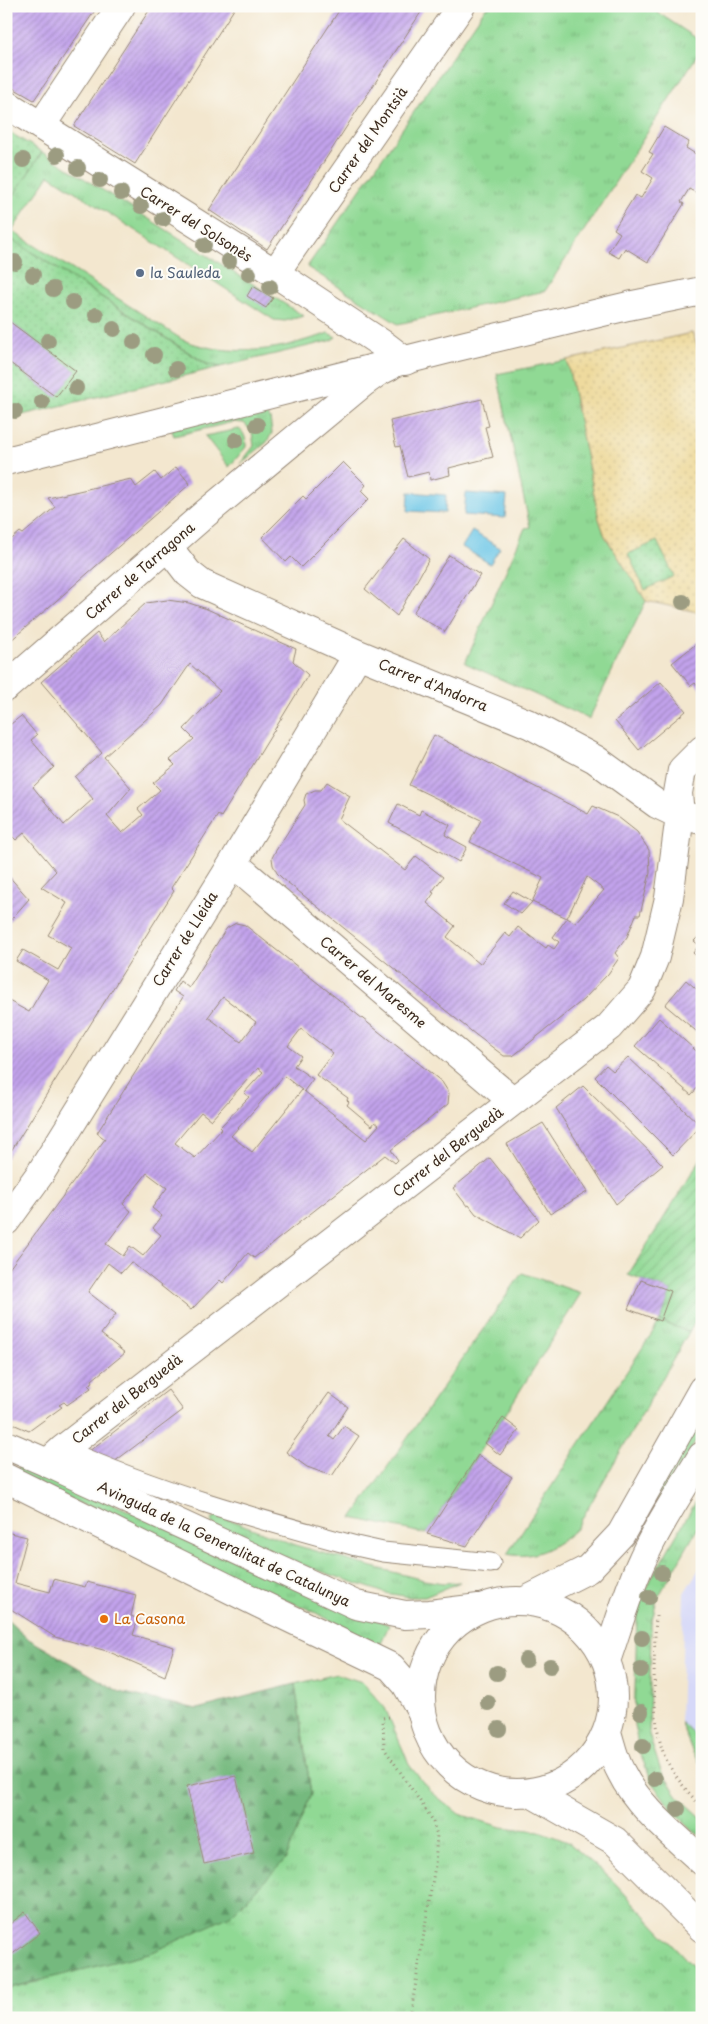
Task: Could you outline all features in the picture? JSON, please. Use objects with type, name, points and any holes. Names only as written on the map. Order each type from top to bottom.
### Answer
[{"type":"street","points":[[41,126],[121,6]]},
{"type":"street","name":"Carrer del Montsià","points":[[275,274],[461,6]]},
{"type":"street","name":"Carrer del Solsonès","points":[[6,104],[275,274],[395,353]]},
{"type":"street","points":[[6,461],[319,382],[395,353],[453,348],[628,306],[702,291]]},
{"type":"street","name":"Carrer de Tarragona","points":[[6,687],[274,455],[378,372],[395,353]]},
{"type":"street","name":"Carrer de Tarragona","points":[[274,455],[316,413],[330,392],[319,382]]},
{"type":"street","name":"Carrer d'Andorra","points":[[168,547],[188,573],[202,584],[358,654],[529,724],[594,759],[658,804],[691,817]]},
{"type":"street","name":"Carrer de Lleida","points":[[6,1222],[40,1174],[232,863],[358,654]]},
{"type":"street","name":"Carrer del Berguedà","points":[[55,1456],[609,1027],[642,989],[655,957],[691,817],[678,793],[682,770],[702,750]]},
{"type":"street","name":"Carrer del Maresme","points":[[232,863],[513,1101]]},
{"type":"street","points":[[525,1601],[588,1569],[621,1534],[702,1390]]},
{"type":"street","name":"Avinguda de la Generalitat de Catalunya","points":[[6,1445],[55,1456],[356,1605],[405,1615],[479,1608]]},
{"type":"street","points":[[606,1661],[626,1598],[652,1540],[702,1456]]},
{"type":"street","points":[[6,1478],[258,1603],[391,1666],[406,1684],[422,1712]]},
{"type":"street","points":[[510,1601],[525,1601],[555,1608],[580,1624],[600,1648],[606,1661],[611,1675],[613,1704],[607,1732],[590,1761],[577,1773],[563,1782],[531,1793],[514,1794],[498,1792],[467,1780],[442,1758],[426,1729],[420,1701],[423,1678],[436,1645],[442,1636],[459,1620],[479,1608],[510,1601]]},
{"type":"street","points":[[607,1732],[620,1772],[635,1794],[659,1821],[702,1861]]},
{"type":"street","points":[[531,1793],[615,1841],[702,1928]]},
{"type":"lane","points":[[55,1456],[111,1471],[356,1546],[383,1552],[491,1563]]},
{"type":"path","points":[[659,1607],[656,1616],[654,1653],[657,1731],[666,1760],[686,1791],[702,1807]]},
{"type":"path","points":[[410,2018],[435,1866],[437,1835],[432,1819],[384,1748],[383,1718],[422,1712]]},
{"type":"shaded area","points":[[702,1564],[702,1766],[693,1753],[680,1721],[684,1593]]},
{"type":"green space","points":[[487,6],[648,6],[702,42],[702,48],[545,291],[398,324],[307,267]]},
{"type":"green space","points":[[6,130],[42,152],[6,207]]},
{"type":"green space","points":[[42,152],[304,316],[285,321],[274,320],[49,175],[12,231],[183,340],[198,345],[228,350],[260,350],[276,348],[328,333],[336,337],[330,341],[220,367],[207,364],[6,236],[6,207]]},
{"type":"green space","points":[[6,236],[206,364],[220,367],[6,419],[6,360],[55,397],[76,371],[6,319]]},
{"type":"green space","points":[[567,360],[599,519],[605,536],[646,601],[589,719],[465,663],[525,528],[530,527],[497,374]]},
{"type":"green space","points":[[261,409],[270,418],[272,433],[267,442],[240,464],[254,446],[252,432],[244,423],[233,422],[174,436],[171,428]]},
{"type":"green space","points":[[239,429],[245,437],[246,447],[229,467],[205,436]]},
{"type":"green space","points":[[657,541],[674,576],[645,590],[628,554]]},
{"type":"green space","points":[[702,1157],[702,1310],[689,1332],[660,1321],[671,1291],[628,1275]]},
{"type":"green space","points":[[522,1273],[581,1293],[503,1418],[427,1534],[352,1518]]},
{"type":"green space","points":[[660,1321],[689,1332],[576,1529],[561,1541],[544,1550],[526,1555],[507,1554]]},
{"type":"green space","points":[[702,1411],[702,1430],[649,1523],[641,1518]]},
{"type":"green space","points":[[20,1463],[389,1625],[380,1645],[308,1609],[246,1584],[17,1473]]},
{"type":"green space","points":[[702,1491],[702,1521],[657,1599],[651,1624],[649,1735],[661,1771],[678,1796],[702,1818],[702,1838],[673,1811],[653,1784],[640,1754],[634,1725],[637,1614],[643,1593]]},
{"type":"green space","points":[[218,1515],[295,1545],[350,1561],[424,1580],[443,1583],[460,1582],[425,1597],[385,1593],[311,1568],[218,1528],[212,1524],[212,1519]]},
{"type":"green space","points":[[6,1619],[27,1638],[120,1692],[197,1709],[295,1684],[311,1794],[286,1859],[230,1916],[153,1952],[6,1989]]},
{"type":"green space","points":[[337,1674],[362,1682],[385,1708],[410,1766],[430,1791],[459,1814],[501,1827],[539,1831],[568,1842],[611,1879],[702,1976],[702,2018],[6,2018],[6,1989],[44,1980],[311,1794],[295,1684]]},
{"type":"green space","points":[[680,1721],[702,1742],[702,1766],[693,1753]]},
{"type":"sand","points":[[692,333],[702,356],[702,613],[646,601],[605,536],[599,519],[567,360]]},
{"type":"water","points":[[409,492],[446,495],[445,513],[408,511]]},
{"type":"water","points":[[466,493],[507,496],[505,518],[464,515]]},
{"type":"water","points":[[472,531],[500,548],[490,564],[462,547]]},
{"type":"building","points":[[15,6],[98,6],[34,100],[6,84],[6,12],[10,14]]},
{"type":"building","points":[[152,6],[236,6],[135,164],[74,126]]},
{"type":"building","points":[[342,6],[425,6],[267,249],[209,210]]},
{"type":"building","points":[[664,127],[689,142],[686,148],[702,158],[702,196],[689,189],[681,202],[684,204],[648,262],[625,248],[619,258],[608,252],[620,233],[614,229],[635,195],[641,198],[653,178],[642,171],[653,154],[649,152]]},
{"type":"building","points":[[253,286],[273,298],[266,308],[247,296]]},
{"type":"building","points":[[6,319],[76,371],[56,397],[6,360]]},
{"type":"building","points":[[482,399],[489,426],[485,427],[493,457],[449,468],[450,475],[430,480],[429,472],[408,477],[400,446],[396,447],[390,421]]},
{"type":"building","points":[[343,462],[366,485],[361,491],[369,499],[301,567],[291,557],[286,562],[262,537],[303,496],[306,499]]},
{"type":"building","points":[[176,467],[190,484],[9,642],[6,639],[6,544],[20,532],[23,534],[55,507],[48,498],[131,479],[136,487],[155,472],[161,480]]},
{"type":"building","points":[[404,539],[429,559],[397,616],[365,589]]},
{"type":"building","points":[[449,555],[480,575],[445,632],[413,613]]},
{"type":"building","points":[[167,600],[189,603],[207,609],[296,649],[293,661],[308,675],[221,817],[218,815],[171,888],[174,891],[6,1159],[6,1002],[7,1000],[29,1012],[48,980],[16,961],[23,950],[58,970],[71,948],[48,935],[67,903],[41,887],[56,871],[24,833],[16,840],[10,834],[6,836],[6,728],[21,716],[37,735],[31,740],[54,767],[33,787],[64,825],[93,799],[75,777],[102,753],[41,682],[97,633],[104,642],[146,603]],"holes":[[[190,664],[220,691],[184,729],[194,739],[170,760],[175,765],[153,783],[160,790],[138,809],[143,815],[122,833],[107,816],[131,788],[104,757],[162,705]]]},
{"type":"building","points":[[702,639],[702,691],[695,683],[691,686],[672,663]]},
{"type":"building","points":[[661,682],[686,711],[639,750],[615,721]]},
{"type":"building","points":[[434,735],[588,814],[593,806],[618,817],[637,832],[649,850],[650,873],[640,915],[636,915],[627,937],[615,953],[619,958],[608,974],[583,1000],[513,1056],[504,1056],[476,1035],[282,878],[273,865],[272,858],[305,805],[306,794],[315,790],[321,790],[327,782],[350,796],[339,819],[405,870],[416,856],[443,877],[432,892],[434,893],[427,903],[455,926],[447,937],[480,964],[505,933],[510,937],[518,927],[546,948],[548,945],[554,949],[559,942],[553,937],[567,918],[532,902],[543,878],[470,842],[481,820],[409,785]],"holes":[[[587,877],[604,890],[576,923],[567,918]]]},
{"type":"building","points":[[398,804],[419,815],[421,810],[450,825],[445,835],[467,847],[459,862],[389,823]]},
{"type":"building","points":[[6,873],[29,899],[6,925]]},
{"type":"building","points":[[513,891],[532,902],[521,914],[504,903]]},
{"type":"building","points":[[236,923],[245,925],[442,1082],[449,1093],[448,1104],[391,1150],[398,1160],[395,1163],[385,1155],[254,1258],[248,1253],[223,1283],[220,1280],[191,1310],[131,1262],[121,1273],[108,1263],[88,1292],[116,1314],[101,1334],[125,1353],[92,1380],[93,1382],[88,1385],[91,1388],[67,1405],[64,1402],[59,1405],[62,1407],[29,1431],[6,1421],[6,1273],[105,1139],[97,1133],[183,997],[174,991],[180,981],[189,988],[227,928]],"holes":[[[223,997],[256,1022],[241,1042],[208,1017]],[[301,1029],[333,1053],[316,1075],[348,1098],[349,1102],[347,1105],[372,1126],[375,1122],[379,1125],[366,1140],[304,1091],[313,1079],[294,1066],[301,1056],[288,1046]],[[258,1068],[263,1072],[244,1093],[249,1097],[220,1127],[222,1129],[195,1158],[175,1143],[201,1112],[211,1120]],[[284,1076],[302,1090],[252,1152],[231,1136]],[[147,1173],[167,1188],[152,1208],[162,1216],[153,1228],[161,1235],[143,1256],[130,1246],[123,1256],[106,1244],[131,1211],[123,1204]]]},
{"type":"building","points":[[702,933],[702,961],[693,953],[699,945],[694,941]]},
{"type":"building","points":[[686,980],[701,993],[702,991],[702,1036],[665,1005]]},
{"type":"building","points":[[659,1018],[702,1056],[702,1083],[691,1095],[635,1046]]},
{"type":"building","points":[[628,1057],[701,1126],[673,1155],[595,1077],[606,1065],[613,1071]]},
{"type":"building","points":[[583,1086],[663,1165],[616,1204],[556,1108]]},
{"type":"building","points":[[543,1123],[587,1192],[550,1214],[507,1144]]},
{"type":"building","points":[[490,1158],[539,1220],[520,1238],[476,1214],[453,1188]]},
{"type":"building","points":[[641,1280],[671,1291],[660,1321],[628,1309]]},
{"type":"building","points":[[168,1390],[183,1410],[114,1462],[84,1455]]},
{"type":"building","points":[[329,1393],[348,1407],[329,1436],[334,1440],[344,1426],[359,1436],[332,1476],[307,1467],[286,1452]]},
{"type":"building","points":[[503,1418],[519,1430],[500,1455],[485,1443]]},
{"type":"building","points":[[478,1455],[512,1477],[467,1546],[427,1534]]},
{"type":"building","points":[[6,1532],[27,1537],[15,1583],[50,1592],[54,1579],[85,1587],[87,1582],[136,1595],[131,1616],[138,1619],[133,1635],[174,1647],[165,1676],[107,1651],[55,1637],[6,1606]]},
{"type":"building","points":[[236,1776],[254,1853],[204,1864],[187,1786]]},
{"type":"building","points":[[25,1912],[40,1933],[6,1959],[6,1927]]},
{"type":"place","name":"la Sauleda","points":[[140,273]]},
{"type":"place","name":"La Casona","points":[[104,1619]]}]
